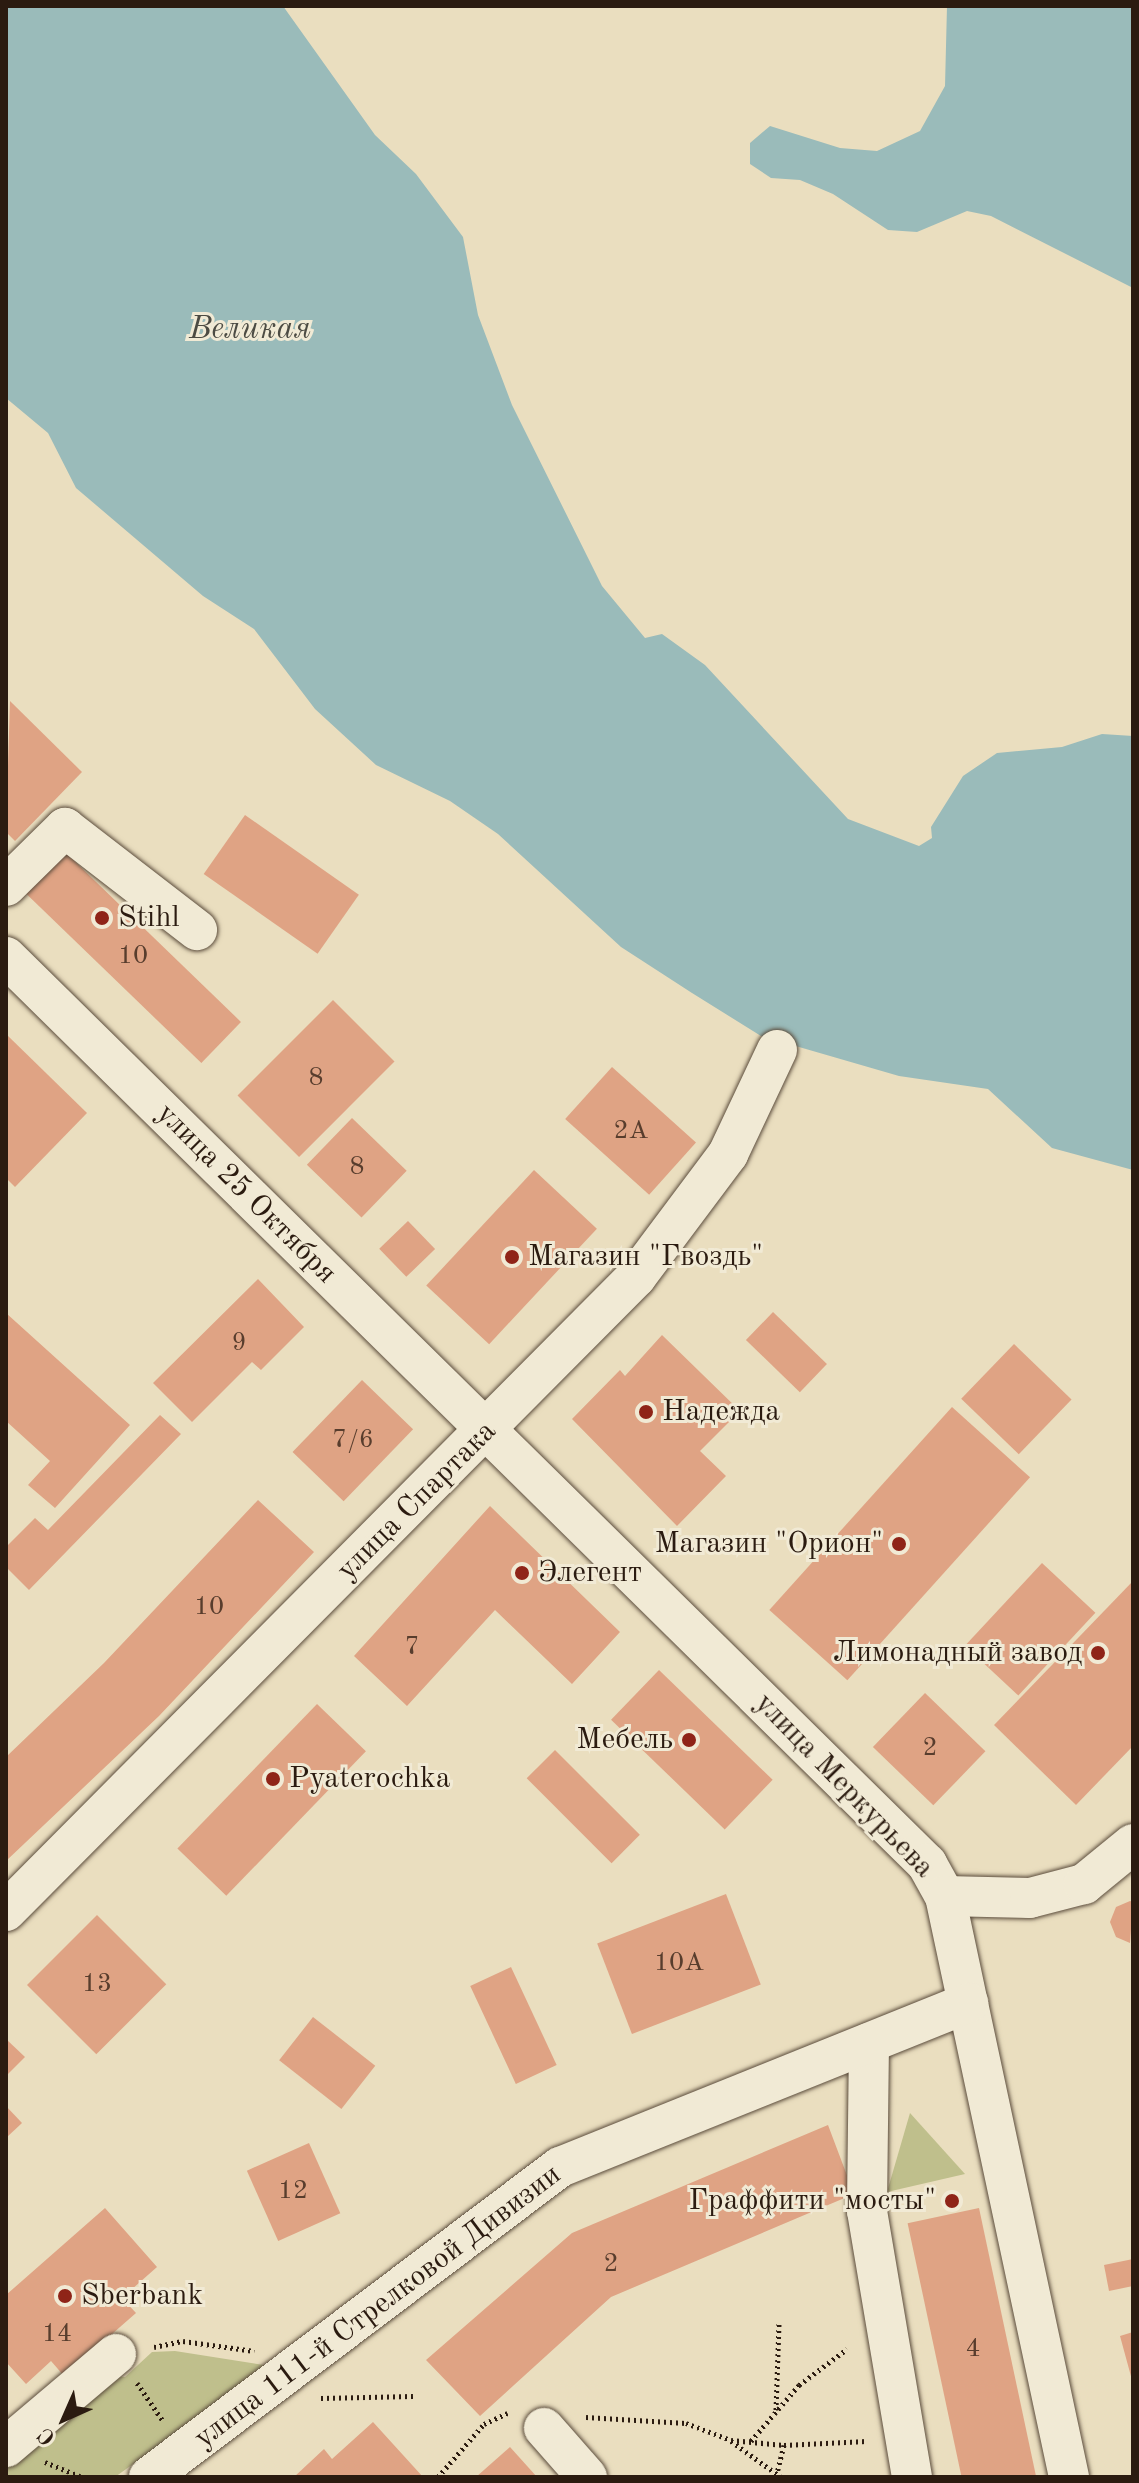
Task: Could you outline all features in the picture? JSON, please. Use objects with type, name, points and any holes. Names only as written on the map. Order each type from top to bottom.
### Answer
[{"type":"street","points":[[6,886],[65,828],[197,930]]},
{"type":"street","name":"улица 25 Октября","points":[[6,957],[487,1431]]},
{"type":"street","name":"улица Спартака","points":[[6,1911],[487,1431],[636,1277],[728,1154],[777,1050]]},
{"type":"street","name":"улица Меркурьева","points":[[487,1431],[896,1831],[927,1864],[945,1896],[1069,2477]]},
{"type":"street","points":[[945,1896],[1030,1898],[1084,1884],[1133,1844]]},
{"type":"street","name":"улица 111-й Стрелковой Дивизии","points":[[149,2477],[185,2451],[305,2383],[560,2167],[968,2003]]},
{"type":"street","points":[[869,2043],[867,2211],[912,2477]]},
{"type":"street","points":[[6,2447],[116,2354]]},
{"type":"street","points":[[544,2428],[587,2477]]},
{"type":"path","points":[[776,2411],[779,2323]]},
{"type":"path","points":[[185,2451],[116,2354],[183,2341],[238,2345],[305,2383],[413,2396]]},
{"type":"path","points":[[750,2442],[799,2385],[847,2349]]},
{"type":"path","points":[[438,2477],[484,2424],[518,2409],[544,2428],[599,2414],[686,2423],[731,2440],[750,2442],[784,2445],[867,2441]]},
{"type":"path","points":[[731,2440],[778,2476],[784,2445]]},
{"type":"green space","points":[[910,2113],[965,2174],[887,2192]]},
{"type":"green space","points":[[175,2351],[270,2366],[115,2477],[6,2477],[6,2465],[107,2376],[125,2377],[152,2352]]},
{"type":"water","name":"Великая","points":[[6,6],[283,6],[375,135],[416,174],[463,237],[478,315],[512,405],[602,586],[645,638],[662,634],[705,665],[848,819],[919,846],[932,838],[931,827],[963,776],[997,753],[1062,747],[1102,734],[1133,736],[1133,1170],[1052,1148],[988,1089],[899,1076],[761,1036],[692,993],[621,947],[498,834],[450,801],[376,765],[315,709],[254,629],[203,596],[76,488],[48,433],[6,398]]},
{"type":"water","points":[[947,6],[1133,6],[1133,288],[991,216],[967,211],[917,232],[888,230],[833,194],[800,180],[771,178],[750,164],[750,143],[770,126],[840,148],[877,151],[920,131],[945,86]]},
{"type":"building","points":[[10,701],[82,772],[15,841],[6,832]]},
{"type":"building","points":[[245,815],[359,895],[318,954],[204,874]]},
{"type":"building","points":[[64,851],[241,1022],[201,1063],[24,892]]},
{"type":"building","points":[[333,1000],[395,1062],[299,1157],[238,1095]]},
{"type":"building","points":[[6,1034],[87,1113],[15,1187],[6,1178]]},
{"type":"building","points":[[612,1067],[696,1143],[649,1195],[565,1119]]},
{"type":"building","points":[[352,1118],[407,1171],[362,1218],[307,1165]]},
{"type":"building","name":"Магазин \"Гвоздь\"","points":[[534,1170],[597,1229],[489,1344],[426,1286]]},
{"type":"building","points":[[408,1221],[435,1249],[406,1277],[379,1249]]},
{"type":"building","points":[[258,1279],[304,1327],[261,1370],[252,1362],[192,1422],[153,1383]]},
{"type":"building","points":[[773,1312],[827,1364],[800,1392],[746,1340]]},
{"type":"building","points":[[6,1313],[130,1425],[55,1508],[28,1485],[50,1461],[6,1421]]},
{"type":"building","points":[[662,1335],[740,1411],[700,1451],[726,1476],[677,1526],[572,1419],[620,1370],[625,1376]]},
{"type":"building","points":[[1014,1344],[1072,1400],[1019,1454],[961,1399]]},
{"type":"building","points":[[362,1380],[413,1429],[344,1501],[293,1452]]},
{"type":"building","name":"Магазин \"Орион\"","points":[[952,1407],[1030,1477],[847,1680],[769,1610]]},
{"type":"building","points":[[160,1415],[181,1434],[29,1590],[6,1567],[6,1547],[35,1518],[48,1530]]},
{"type":"building","points":[[258,1500],[314,1552],[159,1716],[6,1861],[6,1757],[104,1663]]},
{"type":"building","points":[[490,1506],[620,1632],[572,1684],[495,1610],[407,1706],[354,1656]]},
{"type":"building","points":[[1042,1563],[1095,1613],[1018,1695],[965,1646]]},
{"type":"building","name":"Лимонадный завод","points":[[1133,1581],[1133,1746],[1076,1805],[994,1725]]},
{"type":"building","points":[[659,1670],[773,1780],[725,1829],[611,1720]]},
{"type":"building","points":[[925,1693],[985,1751],[933,1805],[873,1747]]},
{"type":"building","points":[[317,1704],[366,1751],[226,1896],[177,1849]]},
{"type":"building","points":[[555,1750],[640,1835],[612,1863],[527,1778]]},
{"type":"building","points":[[726,1894],[761,1985],[632,2034],[597,1943]]},
{"type":"building","points":[[1133,1902],[1130,1943],[1116,1937],[1110,1922],[1116,1907]]},
{"type":"building","points":[[97,1915],[166,1984],[96,2054],[27,1985]]},
{"type":"building","points":[[511,1967],[557,2065],[516,2084],[470,1986]]},
{"type":"building","points":[[313,2017],[375,2066],[341,2109],[279,2060]]},
{"type":"building","points":[[6,2039],[25,2057],[6,2076]]},
{"type":"building","points":[[6,2106],[22,2123],[6,2138]]},
{"type":"building","points":[[828,2125],[854,2194],[611,2297],[480,2416],[426,2360],[572,2233]]},
{"type":"building","points":[[309,2143],[340,2213],[278,2241],[247,2171]]},
{"type":"building","name":"Sberbank","points":[[105,2208],[157,2267],[122,2298],[136,2313],[64,2376],[51,2361],[26,2384],[6,2362],[6,2295]]},
{"type":"building","points":[[979,2208],[1036,2477],[962,2477],[908,2223]]},
{"type":"building","points":[[1133,2259],[1133,2286],[1109,2291],[1104,2265]]},
{"type":"building","points":[[1133,2332],[1133,2380],[1132,2380],[1120,2336]]},
{"type":"building","points":[[373,2422],[423,2477],[294,2477],[324,2449],[332,2459]]},
{"type":"building","points":[[510,2447],[537,2477],[476,2477]]},
{"type":"place","name":"Stihl","points":[[102,918]]},
{"type":"place","name":"Магазин \"Гвоздь\"","points":[[512,1257]]},
{"type":"place","name":"Надежда","points":[[646,1412]]},
{"type":"place","name":"Магазин \"Орион\"","points":[[899,1544]]},
{"type":"place","name":"Элегент","points":[[522,1573]]},
{"type":"place","name":"Лимонадный завод","points":[[1098,1653]]},
{"type":"place","name":"Мебель","points":[[689,1740]]},
{"type":"place","name":"Pyaterochka","points":[[273,1779]]},
{"type":"place","name":"Граффити \"мосты\"","points":[[952,2201]]},
{"type":"place","name":"Sberbank","points":[[65,2296]]}]
